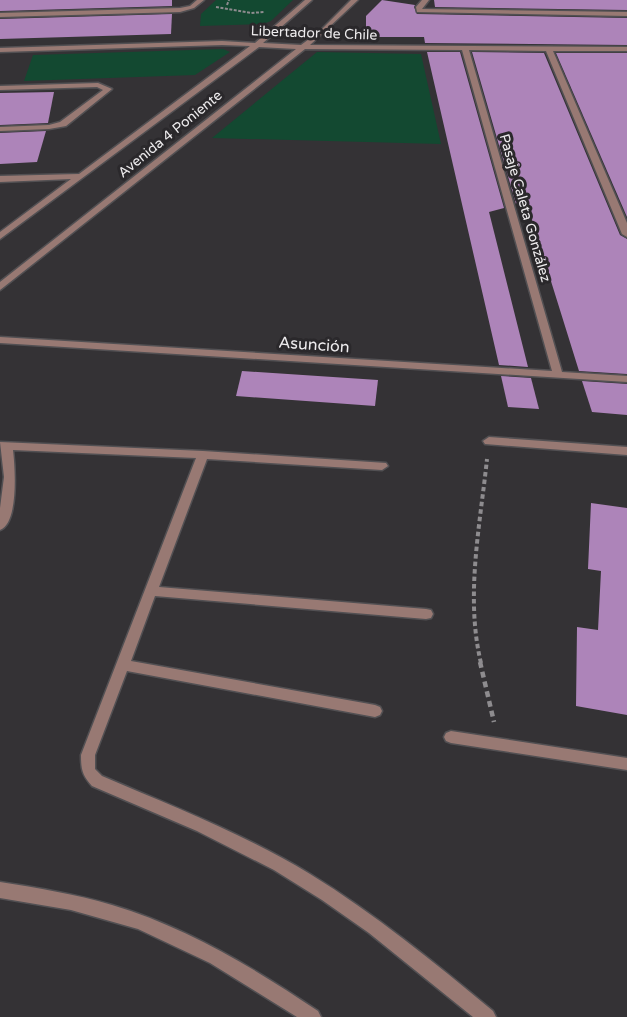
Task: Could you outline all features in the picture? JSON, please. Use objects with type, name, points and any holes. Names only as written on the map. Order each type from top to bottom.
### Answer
[{"type":"street","points":[[0,15],[180,10],[192,7],[201,0]]},
{"type":"street","name":"Avenida 4 Poniente","points":[[0,236],[258,44],[309,0]]},
{"type":"street","name":"Avenida 4 Poniente","points":[[0,287],[303,46],[355,0]]},
{"type":"street","points":[[426,0],[418,9],[419,11],[627,14]]},
{"type":"street","name":"Libertador de Chile","points":[[0,50],[222,43],[627,49]]},
{"type":"street","name":"Pasaje Caleta González","points":[[465,48],[558,375]]},
{"type":"street","points":[[549,49],[627,234]]},
{"type":"street","points":[[0,88],[98,85],[107,87],[107,91],[63,124],[49,127],[0,129]]},
{"type":"street","points":[[0,179],[81,176]]},
{"type":"street","name":"Asunción","points":[[0,340],[627,379]]},
{"type":"street","points":[[489,441],[627,451]]},
{"type":"street","points":[[0,526],[10,491],[10,468],[4,446],[203,454],[382,466]]},
{"type":"street","points":[[203,454],[88,755],[88,771],[97,781],[213,832],[303,879],[407,951],[487,1017]]},
{"type":"street","points":[[151,591],[426,614]]},
{"type":"street","points":[[122,665],[375,711]]},
{"type":"street","points":[[451,737],[627,764]]},
{"type":"street","points":[[0,890],[73,903],[152,927],[219,960],[312,1017]]},
{"type":"path","points":[[230,0],[227,5],[244,12],[260,13],[268,10]]},
{"type":"path","points":[[489,441],[474,578],[474,619],[477,648],[499,744]]},
{"type":"green space","points":[[216,0],[293,0],[271,21],[263,24],[200,26],[201,14]]},
{"type":"green space","points":[[223,49],[230,52],[195,75],[24,81],[33,55]]},
{"type":"green space","points":[[317,52],[421,54],[441,144],[212,138]]},
{"type":"building","points":[[0,0],[172,0],[172,6],[0,11]]},
{"type":"building","points":[[382,0],[415,5],[417,14],[627,18],[627,45],[425,43],[424,37],[366,37],[366,16]]},
{"type":"building","points":[[434,0],[627,0],[627,10],[435,7]]},
{"type":"building","points":[[172,14],[171,34],[0,39],[0,19]]},
{"type":"building","points":[[427,52],[460,52],[504,208],[489,212],[528,367],[499,365]]},
{"type":"building","points":[[472,52],[544,53],[620,235],[627,239],[627,374],[579,371],[526,201],[516,204]]},
{"type":"building","points":[[556,53],[627,53],[627,217]]},
{"type":"building","points":[[54,92],[48,123],[0,125],[0,93]]},
{"type":"building","points":[[46,131],[37,162],[0,164],[0,133]]},
{"type":"building","points":[[242,371],[378,380],[375,406],[236,396]]},
{"type":"building","points":[[501,376],[531,378],[539,409],[508,407]]},
{"type":"building","points":[[582,381],[627,384],[627,415],[592,412]]},
{"type":"building","points":[[591,503],[627,508],[627,715],[576,706],[577,627],[598,630],[601,571],[588,569]]}]
